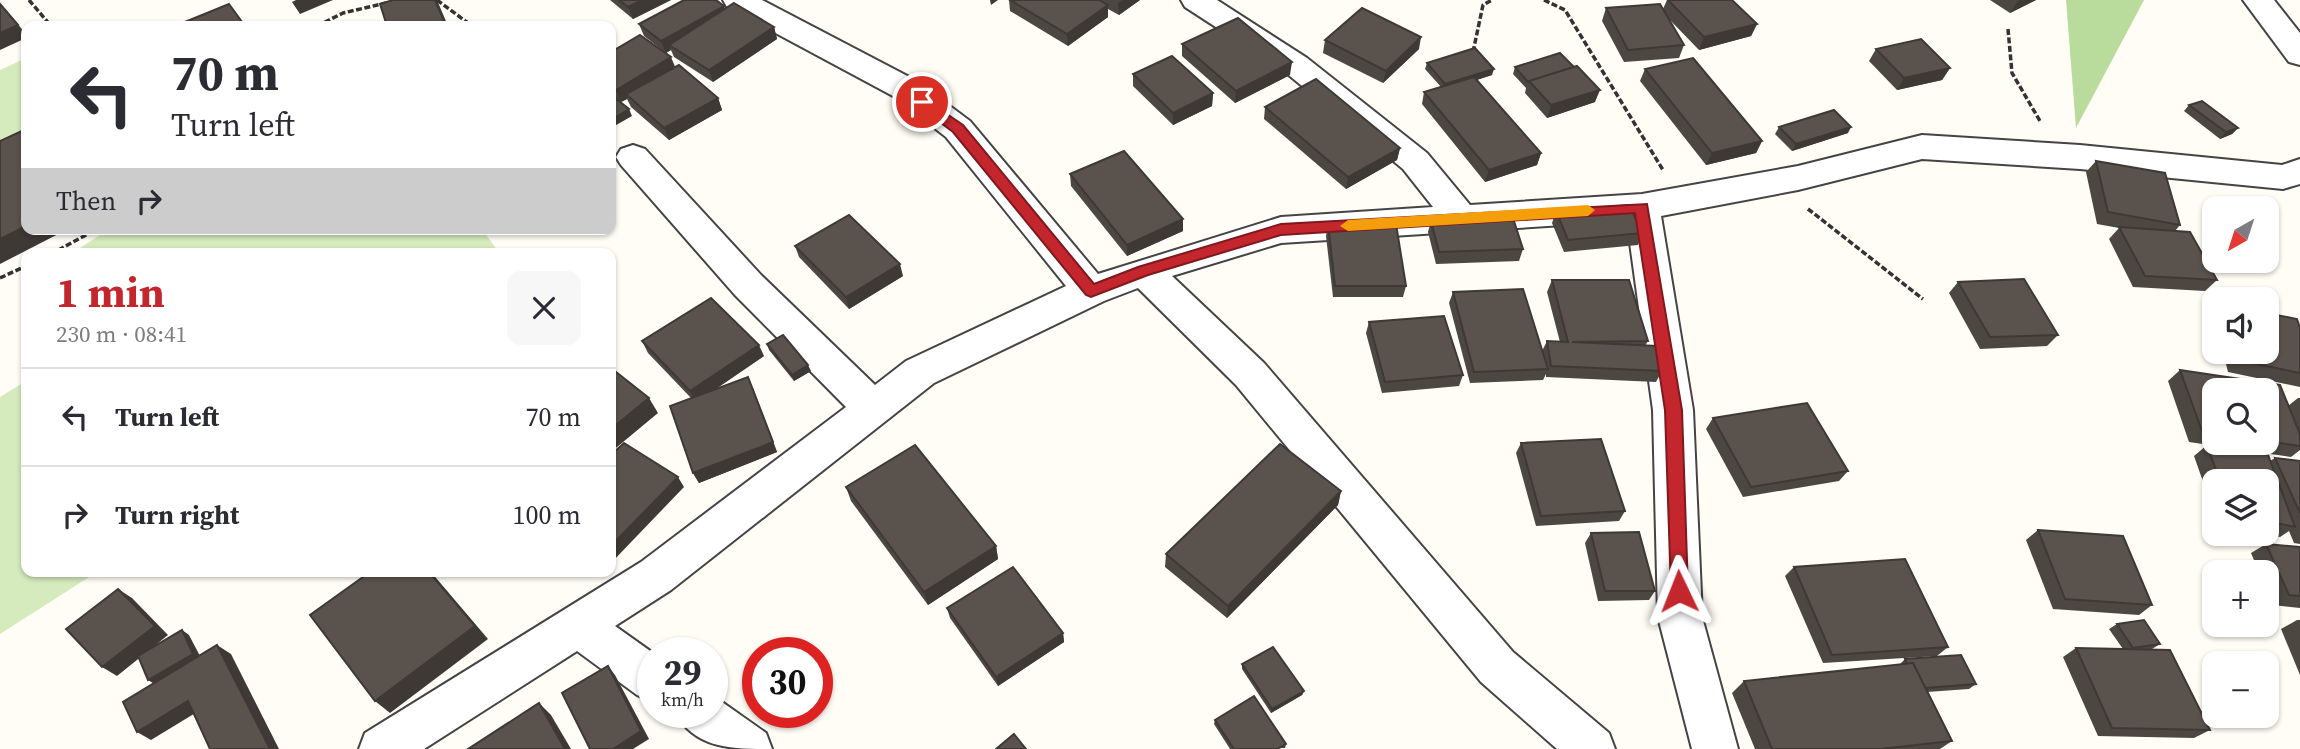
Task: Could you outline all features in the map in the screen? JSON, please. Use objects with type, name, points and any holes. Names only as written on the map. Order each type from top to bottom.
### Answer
[{"type":"street","points":[[738,0],[904,88],[958,129],[1091,291]]},
{"type":"street","points":[[1196,0],[1297,65],[1415,161],[1461,218]]},
{"type":"street","points":[[2258,0],[2300,55]]},
{"type":"street","points":[[382,749],[656,576],[920,372],[1091,291],[1144,271],[1281,230],[1642,207],[1775,183],[1922,147],[2059,156],[2283,177],[2300,171]]},
{"type":"street","points":[[633,157],[748,285],[873,408]]},
{"type":"street","points":[[1642,207],[1674,410],[1680,617],[1715,749]]},
{"type":"street","points":[[1144,271],[1250,374],[1497,667],[1591,749]]},
{"type":"street","points":[[577,625],[637,668]]},
{"type":"street","points":[[720,728],[749,749]]},
{"type":"path","points":[[29,0],[47,21]]},
{"type":"path","points":[[437,0],[465,21]]},
{"type":"path","points":[[1473,54],[1483,5],[1492,0]]},
{"type":"path","points":[[1544,0],[1565,10],[1681,200]]},
{"type":"path","points":[[327,21],[343,13],[388,3]]},
{"type":"path","points":[[2008,29],[2012,73],[2059,156]]},
{"type":"path","points":[[1775,183],[1923,299]]},
{"type":"path","points":[[62,248],[86,235]]},
{"type":"path","points":[[0,278],[21,268]]},
{"type":"green space","points":[[2066,0],[2144,0],[2076,128]]},
{"type":"green space","points":[[21,60],[21,142],[0,153],[0,70]]},
{"type":"green space","points":[[100,235],[486,235],[496,248],[80,248]]},
{"type":"green space","points":[[21,384],[21,577],[89,577],[0,634],[0,397]]},
{"type":"building","points":[[393,0],[435,0],[444,21],[385,21],[380,4]]},
{"type":"building","points":[[619,0],[642,0],[628,7]]},
{"type":"building","points":[[684,0],[716,0],[724,6],[661,41],[639,24]]},
{"type":"building","points":[[1010,0],[1099,0],[1108,5],[1067,34]]},
{"type":"building","points":[[1668,0],[1732,0],[1757,24],[1704,37]]},
{"type":"building","points":[[734,3],[774,27],[709,70],[669,45]]},
{"type":"building","points":[[0,4],[18,25],[0,33]]},
{"type":"building","points":[[229,4],[241,21],[187,21]]},
{"type":"building","points":[[1660,4],[1684,45],[1628,50],[1606,8]]},
{"type":"building","points":[[1362,8],[1421,37],[1386,71],[1325,40]]},
{"type":"building","points":[[1238,18],[1292,62],[1236,91],[1182,44]]},
{"type":"building","points":[[640,35],[671,57],[616,90],[616,49]]},
{"type":"building","points":[[1921,39],[1950,68],[1904,78],[1876,49]]},
{"type":"building","points":[[1475,48],[1494,69],[1445,84],[1427,63]]},
{"type":"building","points":[[1560,53],[1574,67],[1528,82],[1515,67]]},
{"type":"building","points":[[1172,56],[1213,93],[1173,113],[1133,74]]},
{"type":"building","points":[[1693,58],[1762,141],[1712,153],[1645,69]]},
{"type":"building","points":[[679,65],[718,98],[664,128],[626,94]]},
{"type":"building","points":[[1577,66],[1600,90],[1551,105],[1529,81]]},
{"type":"building","points":[[1474,77],[1541,153],[1489,170],[1424,92]]},
{"type":"building","points":[[1316,79],[1400,148],[1348,177],[1265,107]]},
{"type":"building","points":[[616,99],[629,109],[616,117]]},
{"type":"building","points":[[2202,101],[2238,128],[2226,132],[2189,105]]},
{"type":"building","points":[[1834,110],[1851,127],[1796,144],[1779,127]]},
{"type":"building","points":[[21,131],[21,228],[0,239],[0,141]]},
{"type":"building","points":[[1124,151],[1183,219],[1127,245],[1070,174]]},
{"type":"building","points":[[2096,161],[2165,173],[2180,225],[2108,212]]},
{"type":"building","points":[[1629,205],[1643,233],[1568,240],[1556,211]]},
{"type":"building","points":[[849,215],[900,264],[846,297],[795,246]]},
{"type":"building","points":[[1513,218],[1523,249],[1439,252],[1431,221]]},
{"type":"building","points":[[1328,224],[1396,224],[1406,286],[1335,286]]},
{"type":"building","points":[[2119,227],[2190,232],[2202,253],[2202,273],[2213,273],[2217,280],[2145,276]]},
{"type":"building","points":[[2024,279],[2058,335],[1990,337],[1958,282]]},
{"type":"building","points":[[1552,280],[1629,280],[1648,341],[1572,342],[1657,346],[1662,371],[1551,366],[1547,341],[1568,342]]},
{"type":"building","points":[[1523,289],[1548,369],[1474,372],[1453,292]]},
{"type":"building","points":[[711,298],[759,345],[690,391],[642,341]]},
{"type":"building","points":[[1444,316],[1463,375],[1385,382],[1369,322]]},
{"type":"building","points":[[2279,316],[2297,319],[2300,328],[2300,373],[2256,364],[2279,364]]},
{"type":"building","points":[[783,335],[808,365],[792,375],[767,344]]},
{"type":"building","points":[[2180,370],[2233,378],[2202,378],[2202,431]]},
{"type":"building","points":[[616,372],[649,398],[616,425]]},
{"type":"building","points":[[748,377],[773,442],[693,473],[670,406]]},
{"type":"building","points":[[2279,385],[2300,434],[2300,446],[2279,443]]},
{"type":"building","points":[[1807,403],[1848,471],[1751,487],[1713,418]]},
{"type":"building","points":[[1601,439],[1625,511],[1541,516],[1521,443]]},
{"type":"building","points":[[624,443],[678,477],[616,541],[616,450]]},
{"type":"building","points":[[1280,444],[1341,491],[1228,606],[1166,554]]},
{"type":"building","points":[[915,445],[996,546],[924,592],[846,487]]},
{"type":"building","points":[[2211,455],[2268,455],[2273,469],[2216,469]]},
{"type":"building","points":[[2275,458],[2300,461],[2300,513]]},
{"type":"building","points":[[2279,484],[2295,527],[2279,524]]},
{"type":"building","points":[[2038,530],[2123,536],[2152,605],[2065,599]]},
{"type":"building","points":[[1639,532],[1655,591],[1605,591],[1591,533]]},
{"type":"building","points":[[2267,546],[2300,547],[2300,596],[2289,595],[2279,573],[2279,560],[2273,560]]},
{"type":"building","points":[[1905,559],[1948,647],[1832,655],[1794,567]]},
{"type":"building","points":[[1013,567],[1063,633],[996,677],[947,608]]},
{"type":"building","points":[[363,577],[433,577],[475,626],[375,701],[310,615]]},
{"type":"building","points":[[118,589],[155,626],[102,667],[66,629]]},
{"type":"building","points":[[2144,620],[2160,644],[2133,648],[2117,624]]},
{"type":"building","points":[[182,630],[193,654],[148,680],[138,656]]},
{"type":"building","points":[[217,645],[270,749],[210,749],[188,701],[137,732],[123,702]]},
{"type":"building","points":[[1273,647],[1304,691],[1272,709],[1242,664]]},
{"type":"building","points":[[2076,648],[2170,650],[2202,714],[2202,728],[2210,730],[2112,728]]},
{"type":"building","points":[[1961,655],[1976,684],[1925,688],[1913,663],[1907,664],[1905,659]]},
{"type":"building","points":[[1913,663],[1952,741],[1880,749],[1772,749],[1744,681]]},
{"type":"building","points":[[608,666],[637,728],[641,731],[613,749],[590,749],[562,693]]},
{"type":"building","points":[[1254,696],[1286,744],[1277,749],[1234,749],[1215,720]]},
{"type":"building","points":[[539,703],[565,749],[468,749]]},
{"type":"building","points":[[1014,734],[1026,749],[996,749]]},
{"type":"slow traffic","points":[[1348,226],[1588,210]]},
{"type":"route","points":[[922,102],[958,129],[1091,291],[1144,271],[1281,230],[1642,207],[1674,410],[1679,591]]}]
